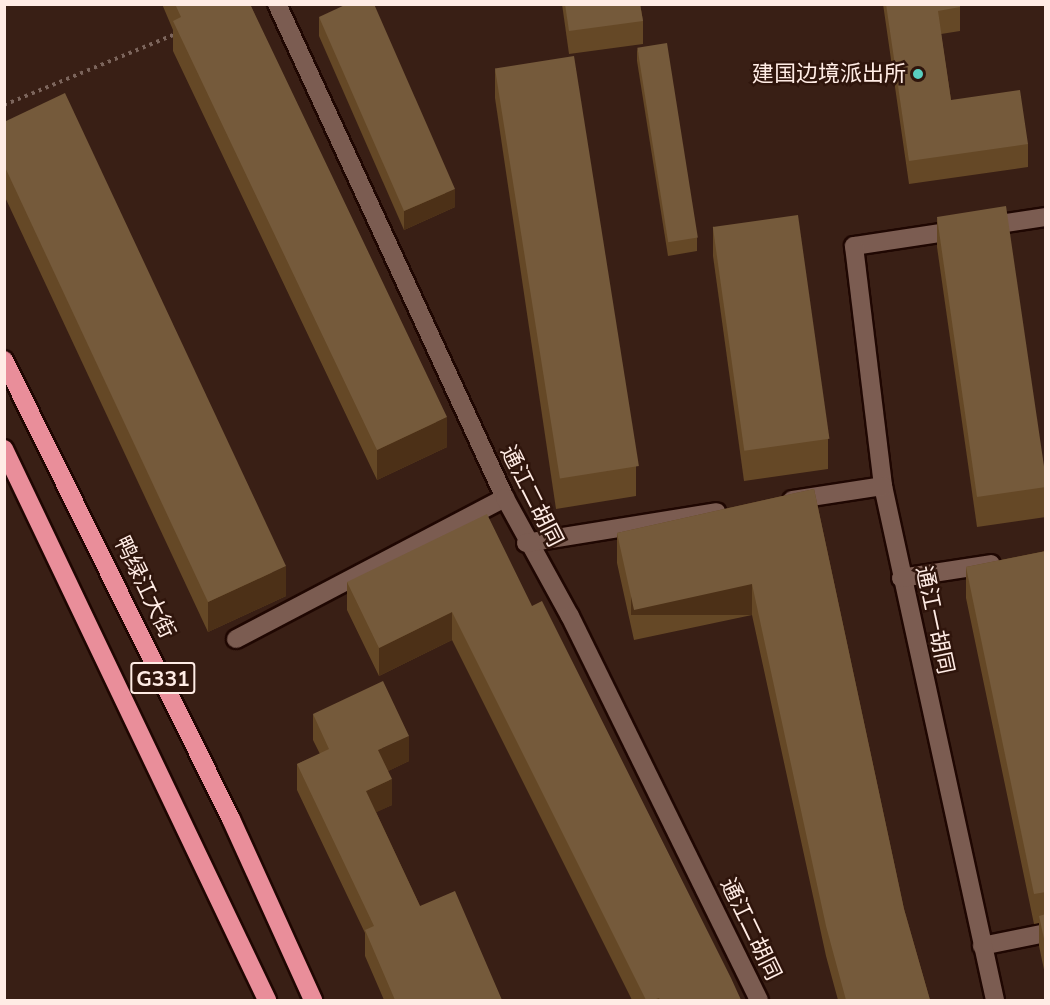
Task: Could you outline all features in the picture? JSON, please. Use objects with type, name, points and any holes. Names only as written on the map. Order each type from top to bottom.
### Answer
[{"type":"highway","name":"鸭绿江大街","points":[[4,360],[231,819],[313,1000]]},
{"type":"highway","name":"G331","points":[[4,449],[267,1000]]},
{"type":"street","name":"通江二胡同","points":[[277,4],[526,543],[570,616],[759,1000]]},
{"type":"street","name":"通江一胡同","points":[[995,1000],[901,578],[884,486],[854,246],[1046,217]]},
{"type":"street","points":[[768,504],[884,486]]},
{"type":"street","points":[[236,639],[505,498]]},
{"type":"street","points":[[526,543],[734,510]]},
{"type":"street","points":[[901,578],[1014,560]]},
{"type":"street","points":[[982,946],[1046,933]]},
{"type":"path","points":[[4,105],[188,28]]},
{"type":"building","points":[[175,4],[250,4],[447,417],[377,450],[173,21],[181,17]]},
{"type":"building","points":[[347,4],[374,4],[455,189],[404,211],[319,17]]},
{"type":"building","points":[[565,4],[640,4],[643,21],[569,31]]},
{"type":"building","name":"建国边境派出所","points":[[886,4],[960,4],[960,7],[938,11],[951,100],[1020,90],[1028,144],[909,161]]},
{"type":"building","points":[[667,43],[698,238],[668,242],[637,48]]},
{"type":"building","points":[[574,56],[639,466],[560,478],[495,69]]},
{"type":"building","points":[[65,93],[286,566],[208,602],[4,165],[4,122]]},
{"type":"building","points":[[1006,206],[1046,487],[977,497],[937,217]]},
{"type":"building","points":[[798,215],[829,439],[744,451],[713,227]]},
{"type":"building","points":[[814,489],[904,909],[930,1000],[846,1000],[826,926],[752,584],[634,610],[617,533]]},
{"type":"building","points":[[487,514],[532,606],[542,601],[741,1000],[660,1000],[659,998],[646,1000],[452,612],[379,648],[347,582]]},
{"type":"building","points":[[1046,551],[1046,892],[1034,894],[966,567]]},
{"type":"building","points":[[383,681],[409,736],[378,750],[392,779],[366,791],[420,906],[455,891],[502,1000],[395,1000],[365,930],[374,926],[297,764],[329,749],[313,714]]},
{"type":"building","points":[[1046,914],[1046,948],[1039,916]]},
{"type":"place","name":"建国边境派出所","points":[[918,74]]}]
